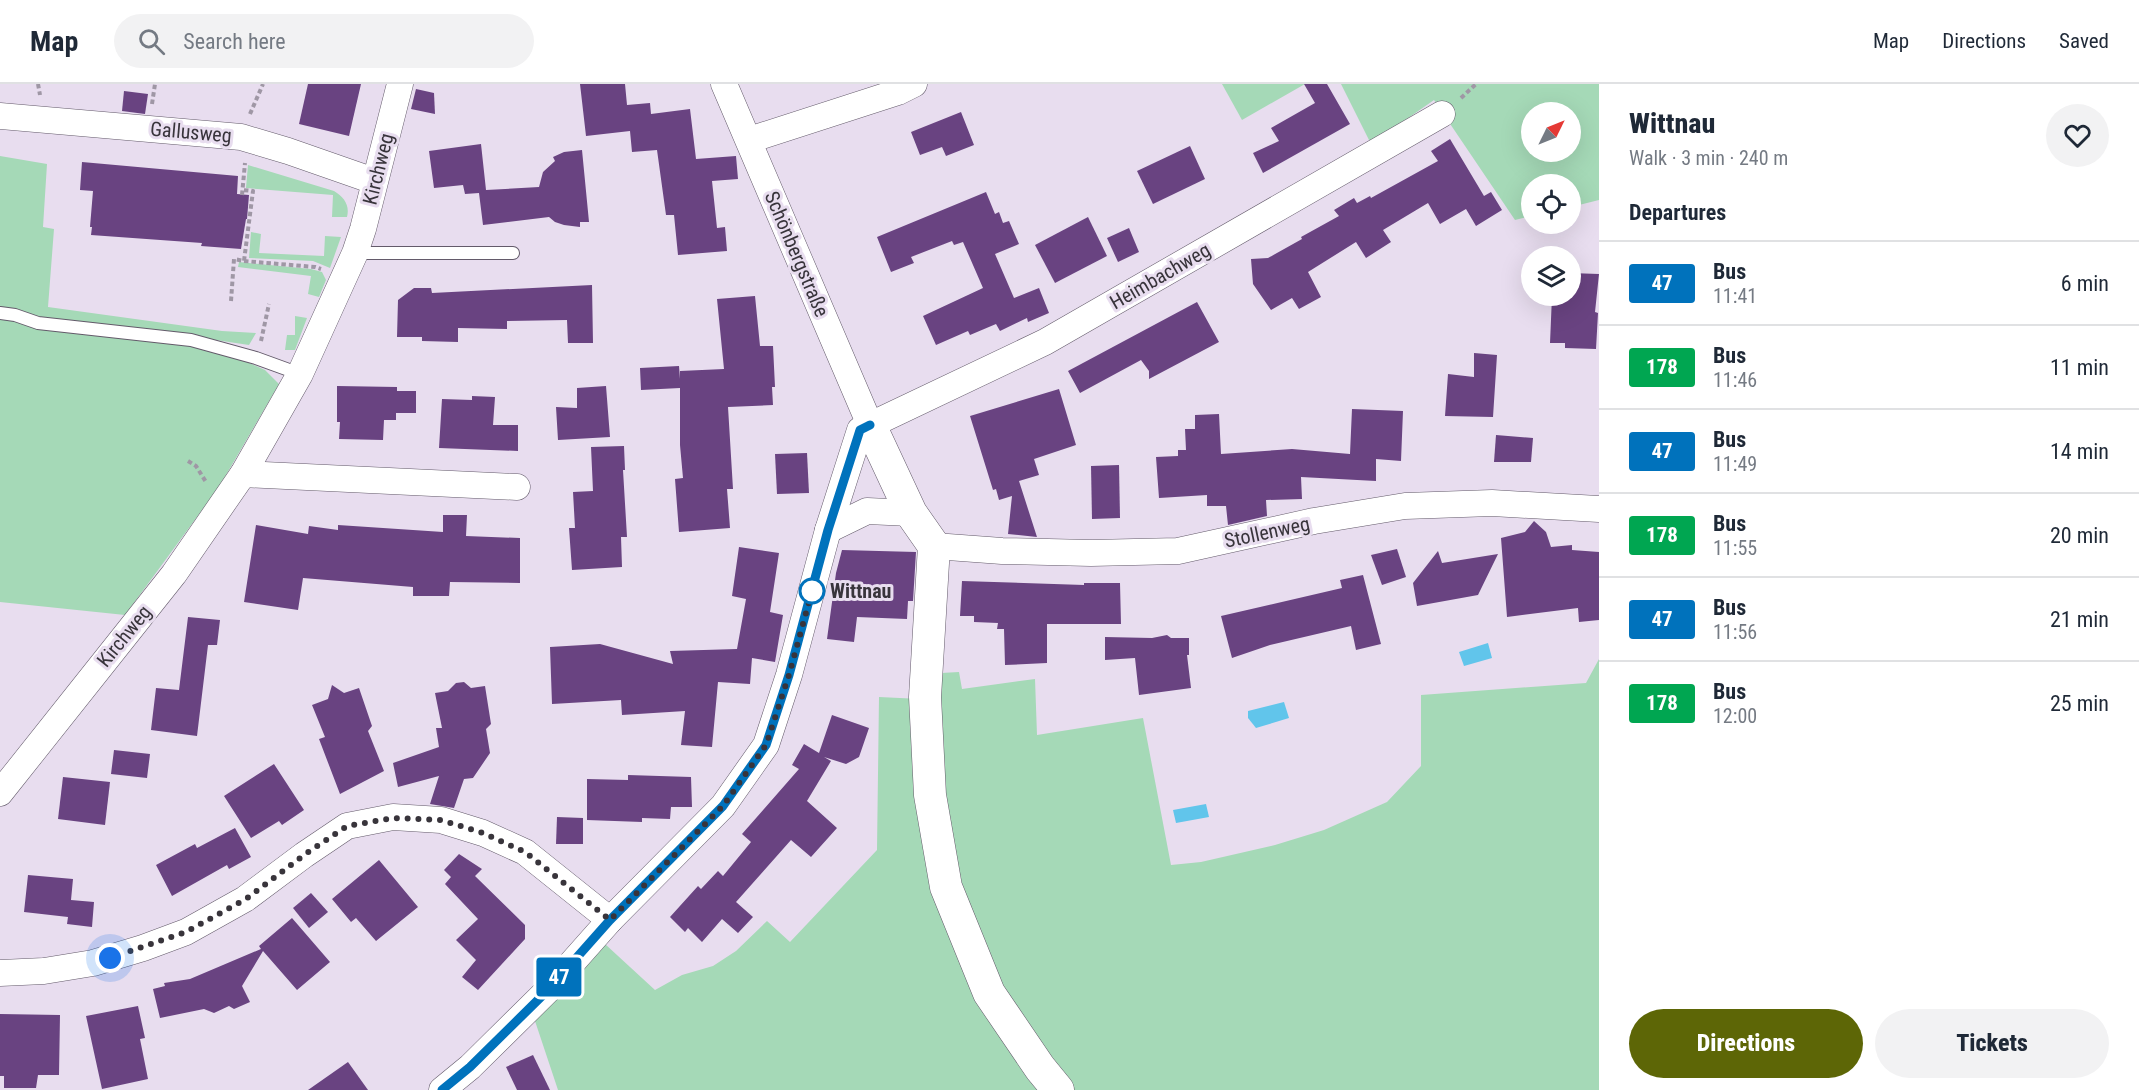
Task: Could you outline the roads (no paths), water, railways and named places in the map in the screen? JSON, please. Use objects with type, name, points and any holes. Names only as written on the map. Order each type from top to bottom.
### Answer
[{"type":"street","name":"Kirchweg","points":[[0,793],[174,574],[243,474],[300,374],[355,254],[400,84]]},
{"type":"street","name":"Schönbergstraße","points":[[724,84],[870,425]]},
{"type":"street","points":[[749,140],[898,92],[914,84]]},
{"type":"street","name":"Heimbachweg","points":[[870,425],[1045,342],[1443,114]]},
{"type":"street","name":"Gallusweg","points":[[0,116],[241,137],[374,181]]},
{"type":"street","points":[[442,1090],[470,1067],[547,991],[610,920],[723,806],[766,745],[789,675],[828,530],[860,430],[870,425],[911,513],[934,546],[925,697],[930,795],[946,887],[989,993],[1040,1068],[1058,1090]]},
{"type":"street","points":[[243,474],[517,487]]},
{"type":"street","name":"Stollenweg","points":[[934,546],[1002,551],[1091,553],[1178,551],[1314,521],[1405,506],[1492,503],[1599,509]]},
{"type":"street","points":[[828,530],[867,512],[911,513]]},
{"type":"street","points":[[0,973],[44,972],[93,963],[186,932],[246,899],[347,826],[393,818],[441,820],[483,833],[525,852],[610,920]]},
{"type":"lane","points":[[355,254],[513,253]]},
{"type":"lane","points":[[0,313],[15,315],[38,323],[190,340],[256,358],[300,374]]},
{"type":"water","points":[[1488,643],[1492,658],[1464,666],[1459,652]]},
{"type":"water","points":[[1284,702],[1289,718],[1256,728],[1248,718],[1248,711]]},
{"type":"water","points":[[1206,804],[1209,817],[1176,823],[1173,810]]},
{"type":"place","name":"Wittnau","points":[[812,591]]}]
